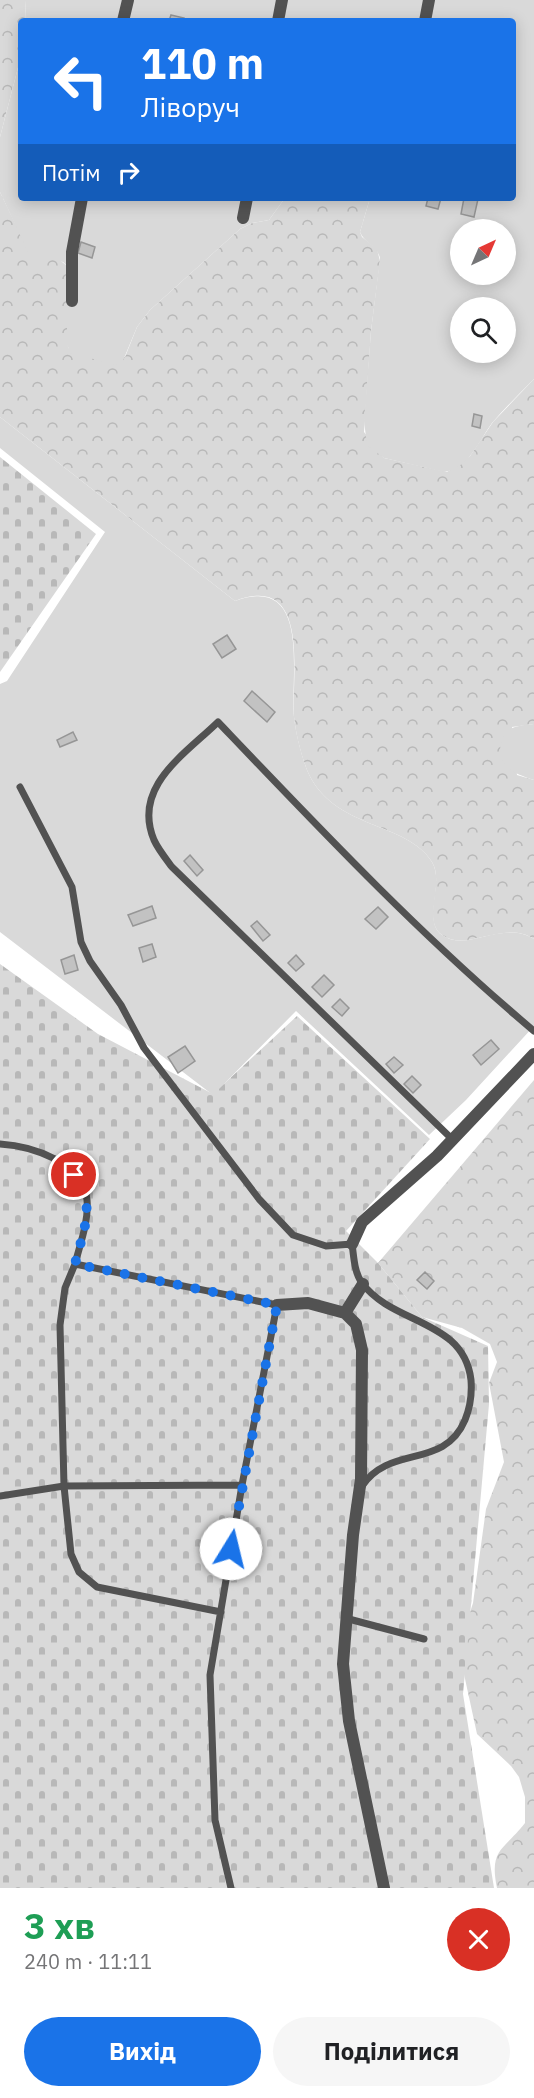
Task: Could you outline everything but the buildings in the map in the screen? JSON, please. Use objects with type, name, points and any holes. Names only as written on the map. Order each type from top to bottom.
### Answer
[{"type":"street","points":[[124,18],[128,0]]},
{"type":"street","points":[[279,18],[282,0]]},
{"type":"street","points":[[426,18],[429,0]]},
{"type":"street","points":[[72,301],[72,252],[81,201]]},
{"type":"street","points":[[243,218],[246,201]]},
{"type":"street","points":[[352,1244],[362,1222],[453,1140],[534,1054]]},
{"type":"street","points":[[345,1313],[363,1284]]},
{"type":"street","points":[[277,1305],[308,1303],[345,1313],[356,1324],[362,1350],[359,1491],[345,1618],[343,1664],[349,1721],[384,1888]]},
{"type":"lane","points":[[453,1140],[172,867],[154,841],[147,818],[150,798],[157,781],[218,722],[332,843],[465,973],[534,1031]]},
{"type":"lane","points":[[20,787],[72,887],[81,942],[90,962],[121,1005],[144,1048],[168,1082],[259,1198],[293,1236],[326,1246],[352,1244],[357,1273],[363,1284],[382,1301],[451,1339],[466,1361],[471,1396],[462,1427],[443,1448],[386,1463],[369,1475],[359,1491]]},
{"type":"lane","points":[[0,1144],[24,1147],[51,1157],[74,1175],[83,1186],[87,1198],[87,1211],[75,1264],[65,1288],[60,1325],[64,1486],[71,1554],[79,1572],[97,1587],[221,1612]]},
{"type":"lane","points":[[75,1264],[277,1305],[242,1485],[210,1675],[215,1809],[231,1888]]},
{"type":"lane","points":[[0,1496],[64,1486],[242,1485]]},
{"type":"lane","points":[[345,1618],[424,1639]]},
{"type":"green space","points":[[0,0],[25,0],[26,18],[18,18],[18,68],[0,137]]},
{"type":"green space","points":[[25,0],[534,0],[534,379],[492,423],[467,459],[453,469],[444,472],[384,458],[367,445],[364,421],[371,331],[380,258],[376,250],[360,232],[369,201],[516,201],[516,18],[26,18]]},
{"type":"green space","points":[[18,68],[18,201],[283,201],[269,220],[252,223],[240,229],[150,310],[137,327],[122,363],[117,365],[70,353],[67,344],[67,266],[63,262],[28,252],[0,192],[0,137]]},
{"type":"green space","points":[[0,192],[15,223],[67,266],[68,348],[125,357],[137,327],[150,310],[240,229],[252,223],[269,220],[283,201],[369,201],[360,232],[362,237],[377,249],[380,261],[371,331],[364,432],[384,458],[447,472],[470,456],[493,422],[534,379],[534,724],[512,727],[517,775],[534,780],[534,939],[510,932],[463,940],[452,940],[442,935],[433,920],[436,880],[432,862],[420,849],[405,839],[351,815],[334,804],[319,789],[307,770],[297,737],[294,717],[292,633],[287,614],[276,601],[260,596],[235,601],[0,417]]},
{"type":"green space","points":[[0,417],[235,601],[259,596],[276,602],[286,615],[292,633],[294,717],[307,770],[319,789],[334,804],[351,815],[405,839],[420,849],[432,862],[436,881],[434,921],[436,929],[442,935],[452,940],[463,940],[510,932],[534,939],[534,1026],[466,1100],[429,1135],[296,1011],[213,1095],[0,932],[0,684],[7,681],[105,532],[0,448]]},
{"type":"green space","points":[[0,457],[96,534],[0,672]]},
{"type":"green space","points":[[534,724],[534,780],[514,772],[499,756],[502,740],[508,731],[518,726]]},
{"type":"green space","points":[[0,964],[98,1034],[213,1094],[297,1016],[430,1139],[346,1231],[378,1263],[422,1317],[488,1346],[489,1404],[463,1694],[494,1888],[0,1888]]},
{"type":"green space","points":[[534,1080],[534,1888],[497,1888],[495,1865],[497,1858],[504,1846],[525,1823],[525,1797],[519,1777],[511,1766],[477,1734],[462,1665],[464,1631],[473,1603],[486,1509],[504,1462],[489,1383],[497,1362],[490,1344],[462,1328],[422,1317],[378,1263]]},
{"type":"route","points":[[74,1175],[83,1186],[87,1198],[87,1211],[75,1264],[277,1305],[231,1549]]}]
